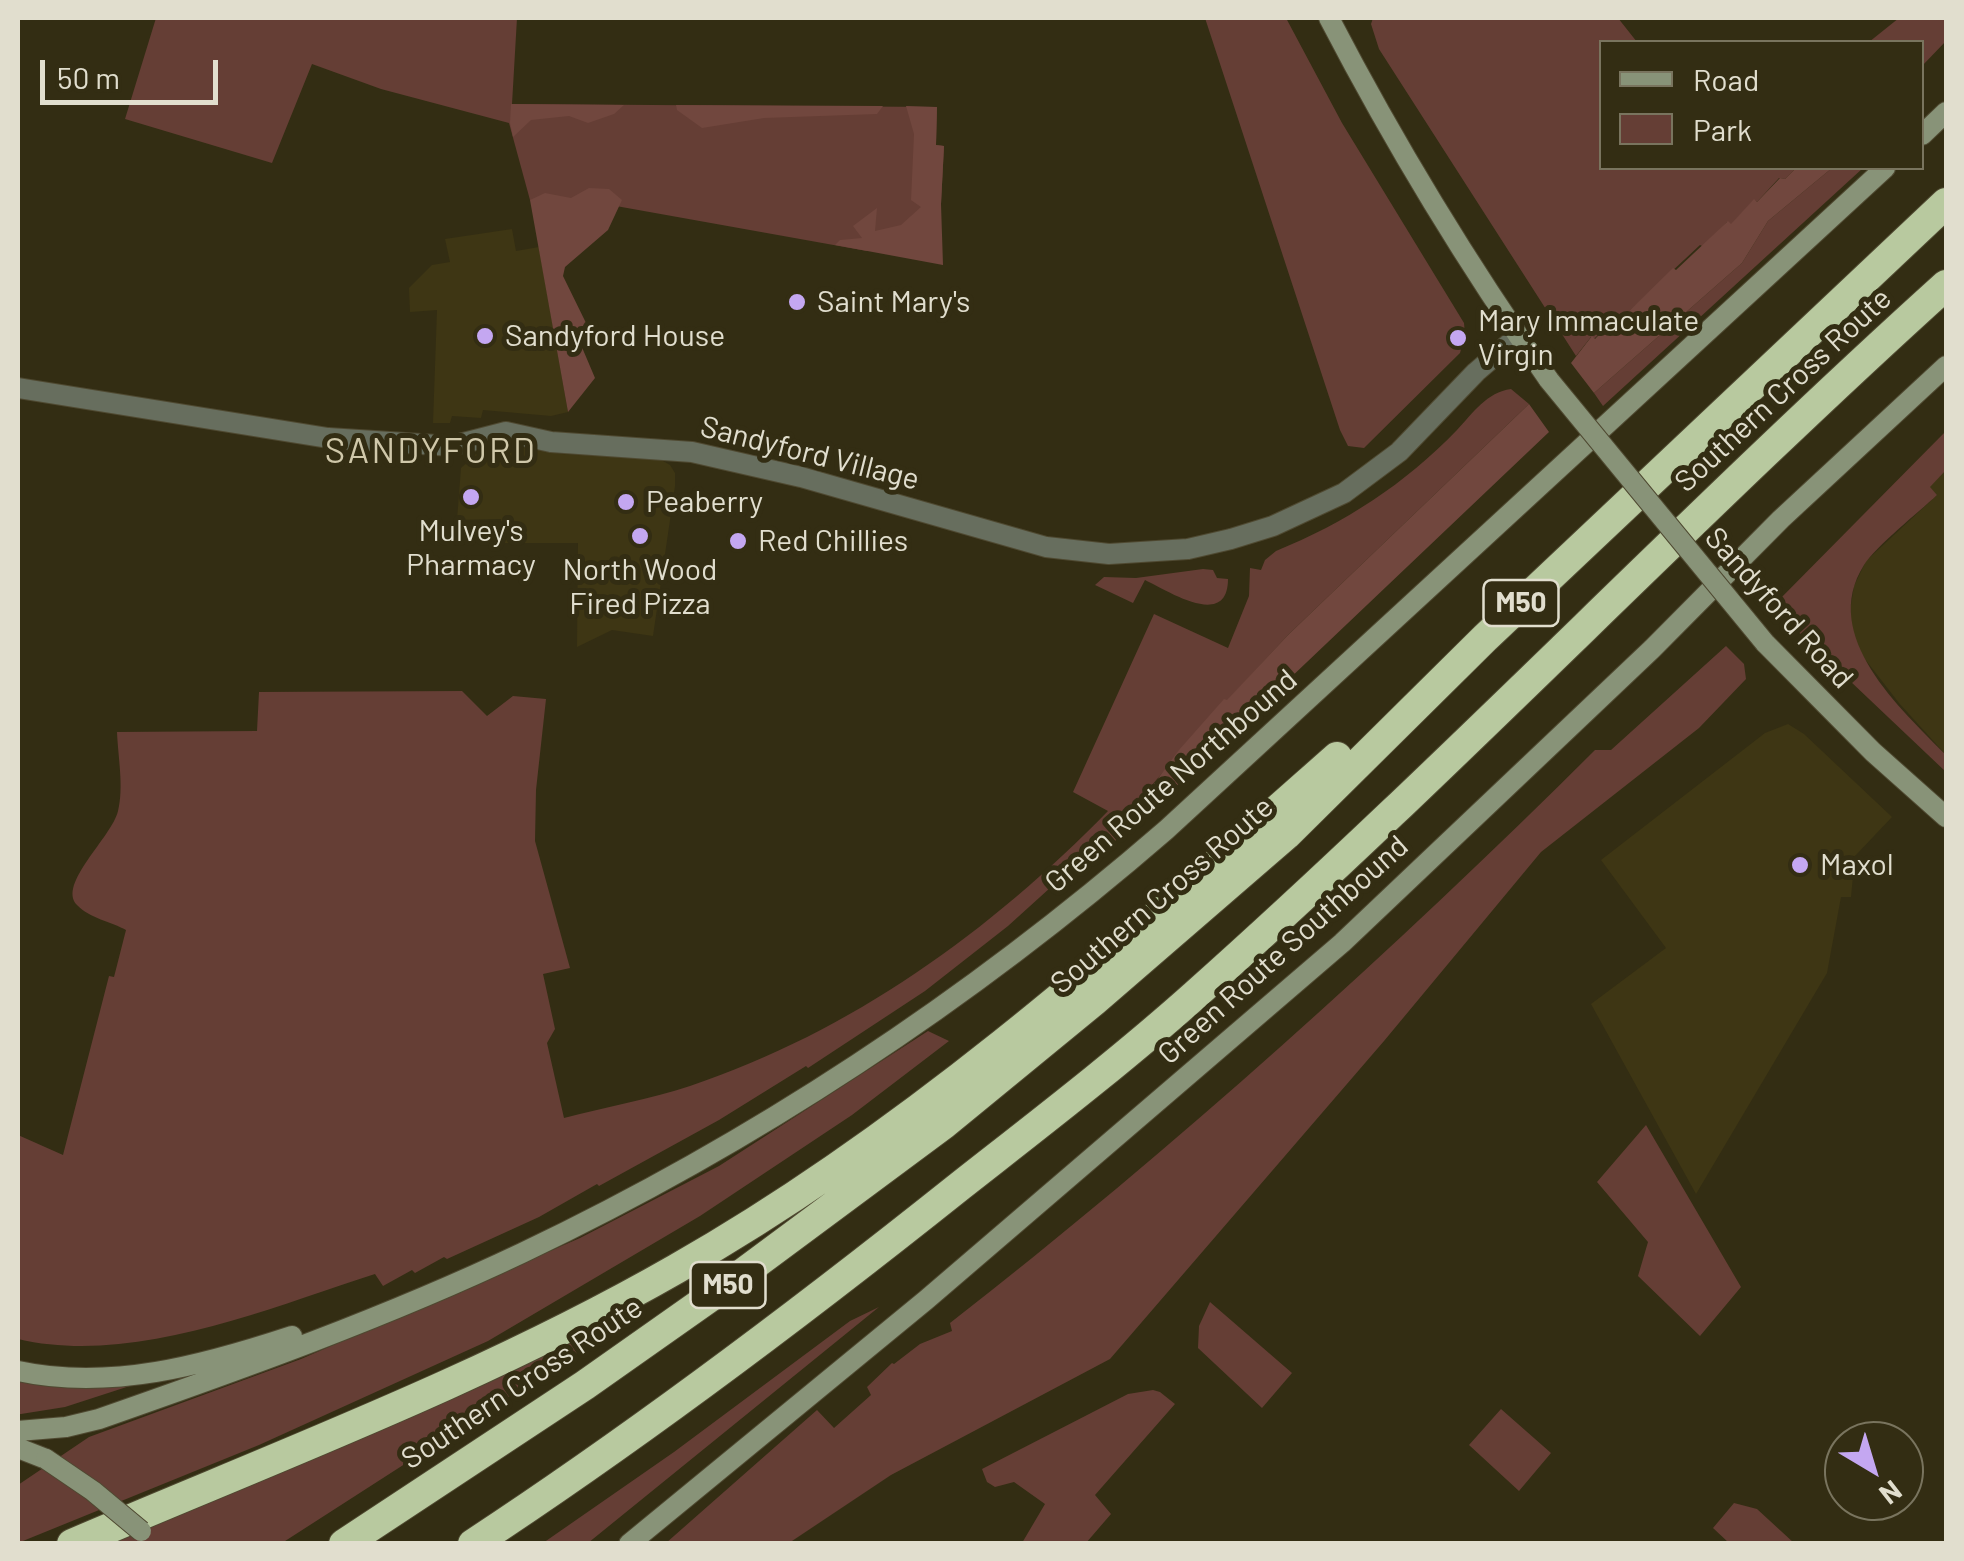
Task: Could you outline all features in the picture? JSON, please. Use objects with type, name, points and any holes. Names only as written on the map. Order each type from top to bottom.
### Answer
[{"type":"highway","name":"Southern Cross Route","points":[[344,1544],[585,1386],[727,1285],[944,1124],[1094,1001],[1286,835],[1485,638],[1946,203]]},
{"type":"highway","name":"Southern Cross Route","points":[[473,1544],[581,1474],[723,1372],[958,1189],[1192,998],[1433,775],[1834,386],[1946,286]]},
{"type":"highway","points":[[72,1544],[518,1354],[677,1268],[826,1176],[1110,957],[1419,685],[1485,638]]},
{"type":"highway","points":[[509,1544],[776,1356],[1005,1172],[1192,998]]},
{"type":"main road","name":"Sandyford Road","points":[[1329,18],[1383,117],[1549,380],[1765,643],[1873,752],[1946,817]]},
{"type":"main road","points":[[1924,132],[1946,112]]},
{"type":"main road","name":"Green Route Northbound","points":[[18,1431],[66,1427],[99,1419],[400,1307],[521,1253],[674,1175],[836,1078],[1016,953],[1092,894],[1238,766],[1883,170]]},
{"type":"main road","name":"Green Route Southbound","points":[[629,1544],[926,1300],[1342,943],[1652,649],[1781,519],[1946,366]]},
{"type":"main road","name":"Green Route Northbound","points":[[18,1370],[74,1379],[137,1376],[400,1307]]},
{"type":"main road","points":[[18,1448],[46,1459],[93,1491],[152,1544]]},
{"type":"street","name":"Sandyford Village","points":[[18,388],[328,438],[452,446],[506,432],[550,442],[692,452],[784,472],[1034,544],[1109,554],[1188,549],[1231,539],[1273,526],[1344,493],[1399,452],[1476,372],[1518,336]]},
{"type":"shaded area","points":[[511,104],[624,105],[614,114],[588,123],[569,116],[531,120],[513,137]]},
{"type":"shaded area","points":[[676,105],[883,106],[877,114],[764,118],[702,128],[677,110]]},
{"type":"shaded area","points":[[906,106],[937,107],[936,145],[944,146],[943,265],[835,245],[840,240],[862,238],[853,226],[877,208],[875,231],[901,225],[921,207],[911,200],[914,134]]},
{"type":"shaded area","points":[[1794,170],[1830,170],[1768,221],[1742,263],[1594,393],[1571,363],[1592,336],[1595,339],[1619,314],[1623,317],[1728,221],[1731,224],[1754,199],[1757,202],[1780,178],[1785,179]]},
{"type":"shaded area","points":[[589,188],[609,189],[622,200],[608,230],[565,267],[563,276],[587,325],[581,345],[595,378],[568,412],[530,200],[545,193],[571,198]]},
{"type":"shaded area","points":[[512,229],[516,251],[539,247],[568,412],[551,416],[483,410],[481,418],[452,416],[450,423],[433,423],[437,310],[410,312],[409,288],[432,265],[450,262],[445,239]]},
{"type":"shaded area","points":[[1529,404],[1549,432],[1125,835],[1077,863],[1139,804],[1224,699]]},
{"type":"shaded area","points":[[498,444],[562,454],[658,458],[670,465],[675,473],[675,486],[653,636],[612,630],[577,647],[578,543],[501,543],[501,519],[457,520],[461,468],[476,454]]},
{"type":"shaded area","points":[[1946,470],[1946,755],[1861,654],[1850,611],[1854,586],[1866,561],[1937,495],[1929,487]]},
{"type":"shaded area","points":[[1788,724],[1804,734],[1892,817],[1855,856],[1851,897],[1841,897],[1827,973],[1696,1194],[1591,1004],[1666,948],[1601,860],[1765,733]]},
{"type":"green space","points":[[156,18],[517,18],[512,104],[937,107],[936,145],[944,146],[941,204],[867,251],[616,206],[530,200],[509,123],[381,89],[312,64],[272,163],[125,119]]},
{"type":"green space","points":[[1205,18],[1286,18],[1342,123],[1464,323],[1460,353],[1364,448],[1348,446],[1340,430]]},
{"type":"green space","points":[[1373,18],[1618,18],[1635,40],[1599,40],[1599,170],[1794,170],[1785,179],[1779,178],[1731,225],[1727,222],[1704,247],[1700,245],[1623,317],[1618,315],[1594,339],[1591,337],[1576,356],[1379,49],[1371,24]]},
{"type":"green space","points":[[1899,18],[1946,18],[1946,41],[1924,64],[1924,40],[1872,40]]},
{"type":"green space","points":[[1830,170],[1861,170],[1603,406],[1594,393],[1742,263],[1768,221]]},
{"type":"green space","points":[[1511,389],[1529,404],[1224,700],[1114,830],[1008,926],[925,991],[808,1068],[539,1217],[383,1286],[375,1274],[244,1317],[152,1340],[62,1345],[18,1339],[18,1135],[63,1155],[109,976],[114,977],[126,930],[88,913],[73,896],[80,873],[118,811],[121,782],[117,732],[257,731],[259,692],[462,691],[487,716],[513,696],[546,699],[535,841],[570,968],[543,974],[555,1029],[547,1043],[564,1118],[644,1099],[749,1064],[807,1037],[915,973],[1016,897],[1108,811],[1073,792],[1154,614],[1228,648],[1249,596],[1250,568],[1261,570],[1265,560],[1276,551],[1373,500],[1437,450],[1488,399]]},
{"type":"green space","points":[[1946,431],[1946,470],[1930,487],[1937,495],[1864,565],[1853,592],[1851,618],[1871,669],[1907,715],[1946,755],[1946,772],[1772,607]]},
{"type":"green space","points":[[1213,570],[1217,578],[1228,579],[1225,594],[1208,605],[1181,598],[1145,580],[1133,603],[1095,585],[1104,577],[1136,578]]},
{"type":"green space","points":[[1726,646],[1744,664],[1746,679],[1699,728],[1541,852],[1110,1359],[891,1475],[789,1543],[666,1543],[817,1410],[834,1428],[871,1395],[867,1387],[892,1363],[920,1344],[952,1331],[950,1323],[1117,1188],[1281,1046],[1441,900],[1595,750],[1611,750]]},
{"type":"green space","points":[[928,1031],[949,1041],[852,1115],[700,1216],[488,1341],[259,1445],[18,1543],[18,1485],[89,1437],[301,1359],[580,1238],[719,1166]]},
{"type":"green space","points":[[1646,1125],[1741,1287],[1700,1336],[1638,1276],[1648,1242],[1597,1182]]},
{"type":"green space","points":[[1210,1302],[1292,1373],[1262,1408],[1198,1348],[1199,1326]]},
{"type":"green space","points":[[879,1307],[588,1543],[543,1543],[674,1452],[850,1321]]},
{"type":"green space","points":[[571,1332],[582,1350],[282,1543],[111,1544]]},
{"type":"green space","points":[[18,1378],[139,1383],[65,1407],[18,1414]]},
{"type":"green space","points":[[1153,1390],[1175,1404],[1095,1495],[1111,1514],[1086,1543],[1022,1543],[1045,1504],[1014,1482],[995,1487],[987,1482],[982,1469],[1128,1394]]},
{"type":"green space","points":[[1501,1409],[1551,1453],[1519,1491],[1469,1445]]},
{"type":"green space","points":[[1734,1503],[1757,1509],[1794,1543],[1729,1543],[1713,1528]]},
{"type":"place","name":"Saint Mary's","points":[[797,302]]},
{"type":"place","name":"Sandyford House","points":[[485,336]]},
{"type":"place","name":"Mary Immaculate Virgin","points":[[1458,338]]},
{"type":"place","name":"Mulvey's Pharmacy","points":[[471,497]]},
{"type":"place","name":"Peaberry","points":[[626,502]]},
{"type":"place","name":"North Wood Fired Pizza","points":[[640,536]]},
{"type":"place","name":"Red Chillies","points":[[738,541]]},
{"type":"place","name":"Maxol","points":[[1800,865]]},
{"type":"district","name":"SANDYFORD","points":[[431,451]]}]
